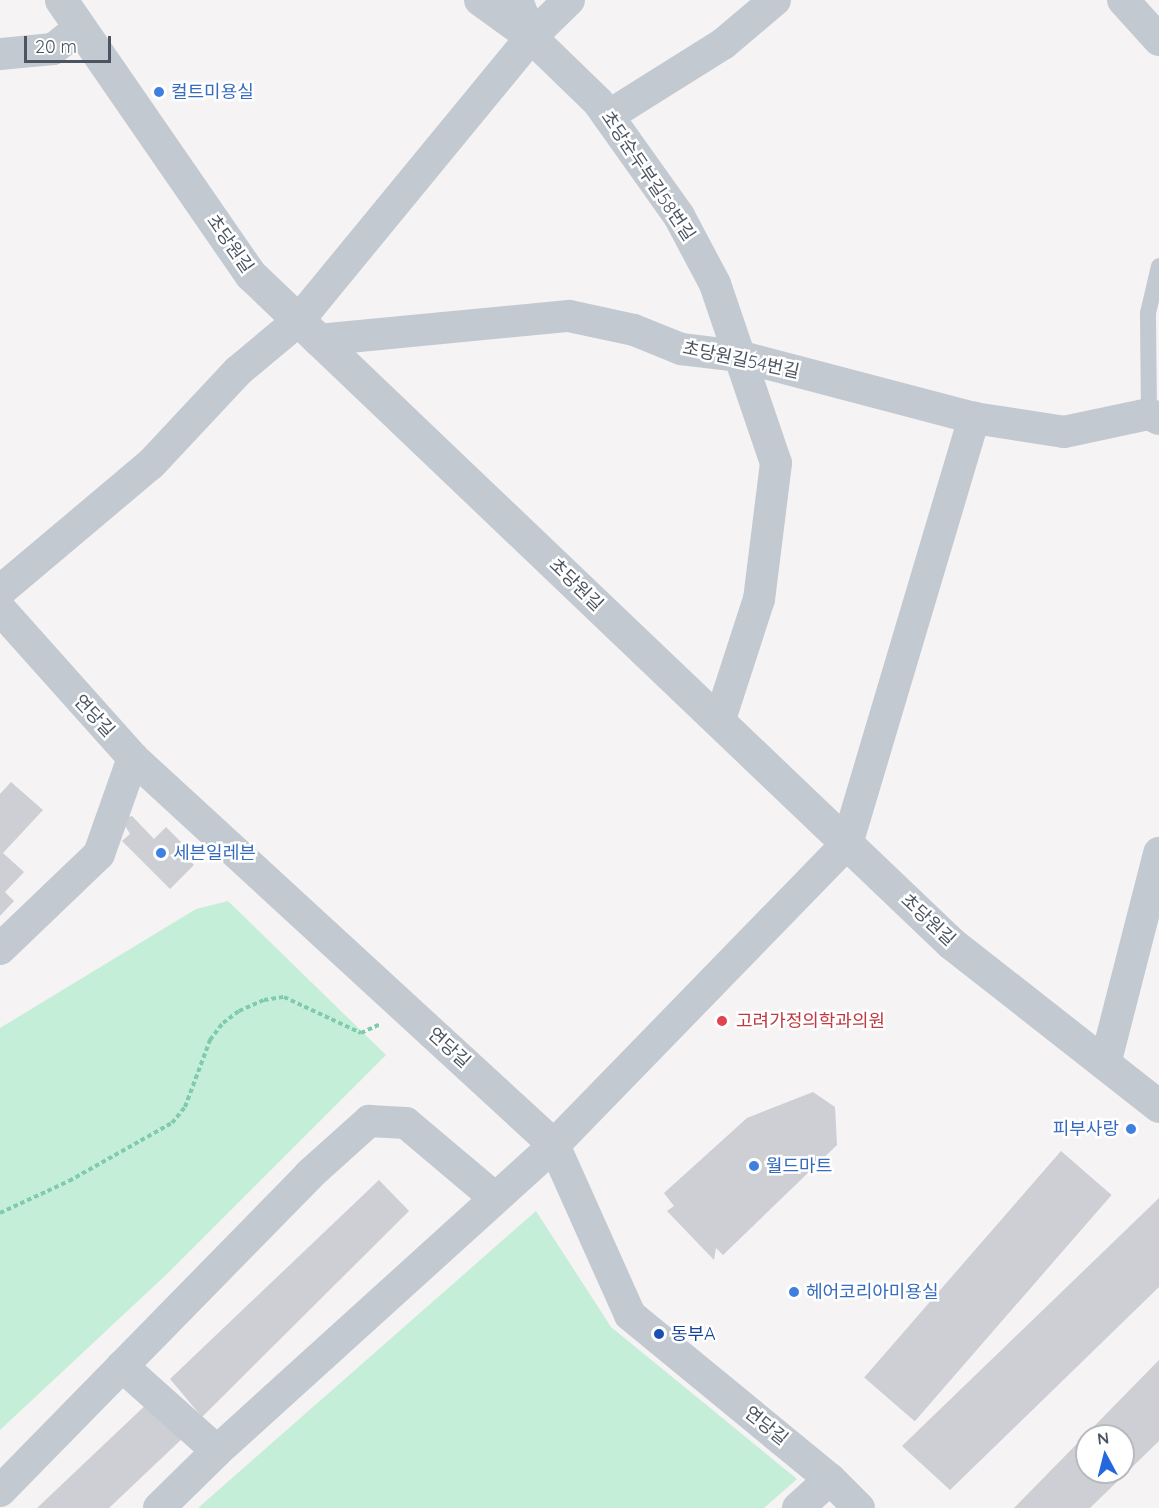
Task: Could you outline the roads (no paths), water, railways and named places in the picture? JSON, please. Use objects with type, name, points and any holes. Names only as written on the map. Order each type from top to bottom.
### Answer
[{"type":"street","name":"초당원길","points":[[61,0],[251,275],[951,943],[1159,1106]]},
{"type":"street","points":[[480,0],[531,37]]},
{"type":"street","name":"초당순두부길58번길","points":[[517,0],[531,37],[608,116],[679,216],[715,284],[776,463],[759,599],[719,722]]},
{"type":"street","points":[[0,591],[151,464],[238,371],[308,330],[531,37],[569,0]]},
{"type":"street","points":[[608,116],[723,44],[775,0]]},
{"type":"street","points":[[1123,0],[1159,40]]},
{"type":"street","points":[[0,54],[53,49],[79,29]]},
{"type":"street","name":"초당원길54번길","points":[[308,330],[569,316],[634,330],[681,349],[738,356],[974,418],[1064,432],[1154,416]]},
{"type":"street","points":[[159,1508],[217,1451],[554,1145],[847,844],[974,418]]},
{"type":"street","name":"연당길","points":[[0,609],[133,758],[554,1145],[630,1315],[830,1479],[859,1508]]},
{"type":"street","points":[[0,949],[99,854],[133,758]]},
{"type":"street","points":[[1105,1064],[1159,853]]},
{"type":"street","points":[[0,1491],[309,1175],[369,1121],[406,1123],[495,1198]]},
{"type":"street","points":[[122,1366],[217,1451]]},
{"type":"street","points":[[798,1508],[830,1479]]},
{"type":"lane","points":[[1154,416],[1148,313],[1159,266]]},
{"type":"place","name":"컬트미용실","points":[[159,92]]},
{"type":"place","name":"세븐일레븐","points":[[161,853]]},
{"type":"place","name":"고려가정의학과의원","points":[[722,1021]]},
{"type":"place","name":"피부사랑","points":[[1131,1129]]},
{"type":"place","name":"월드마트","points":[[754,1166]]},
{"type":"place","name":"헤어코리아미용실","points":[[794,1292]]},
{"type":"place","name":"동부A","points":[[659,1334]]}]
